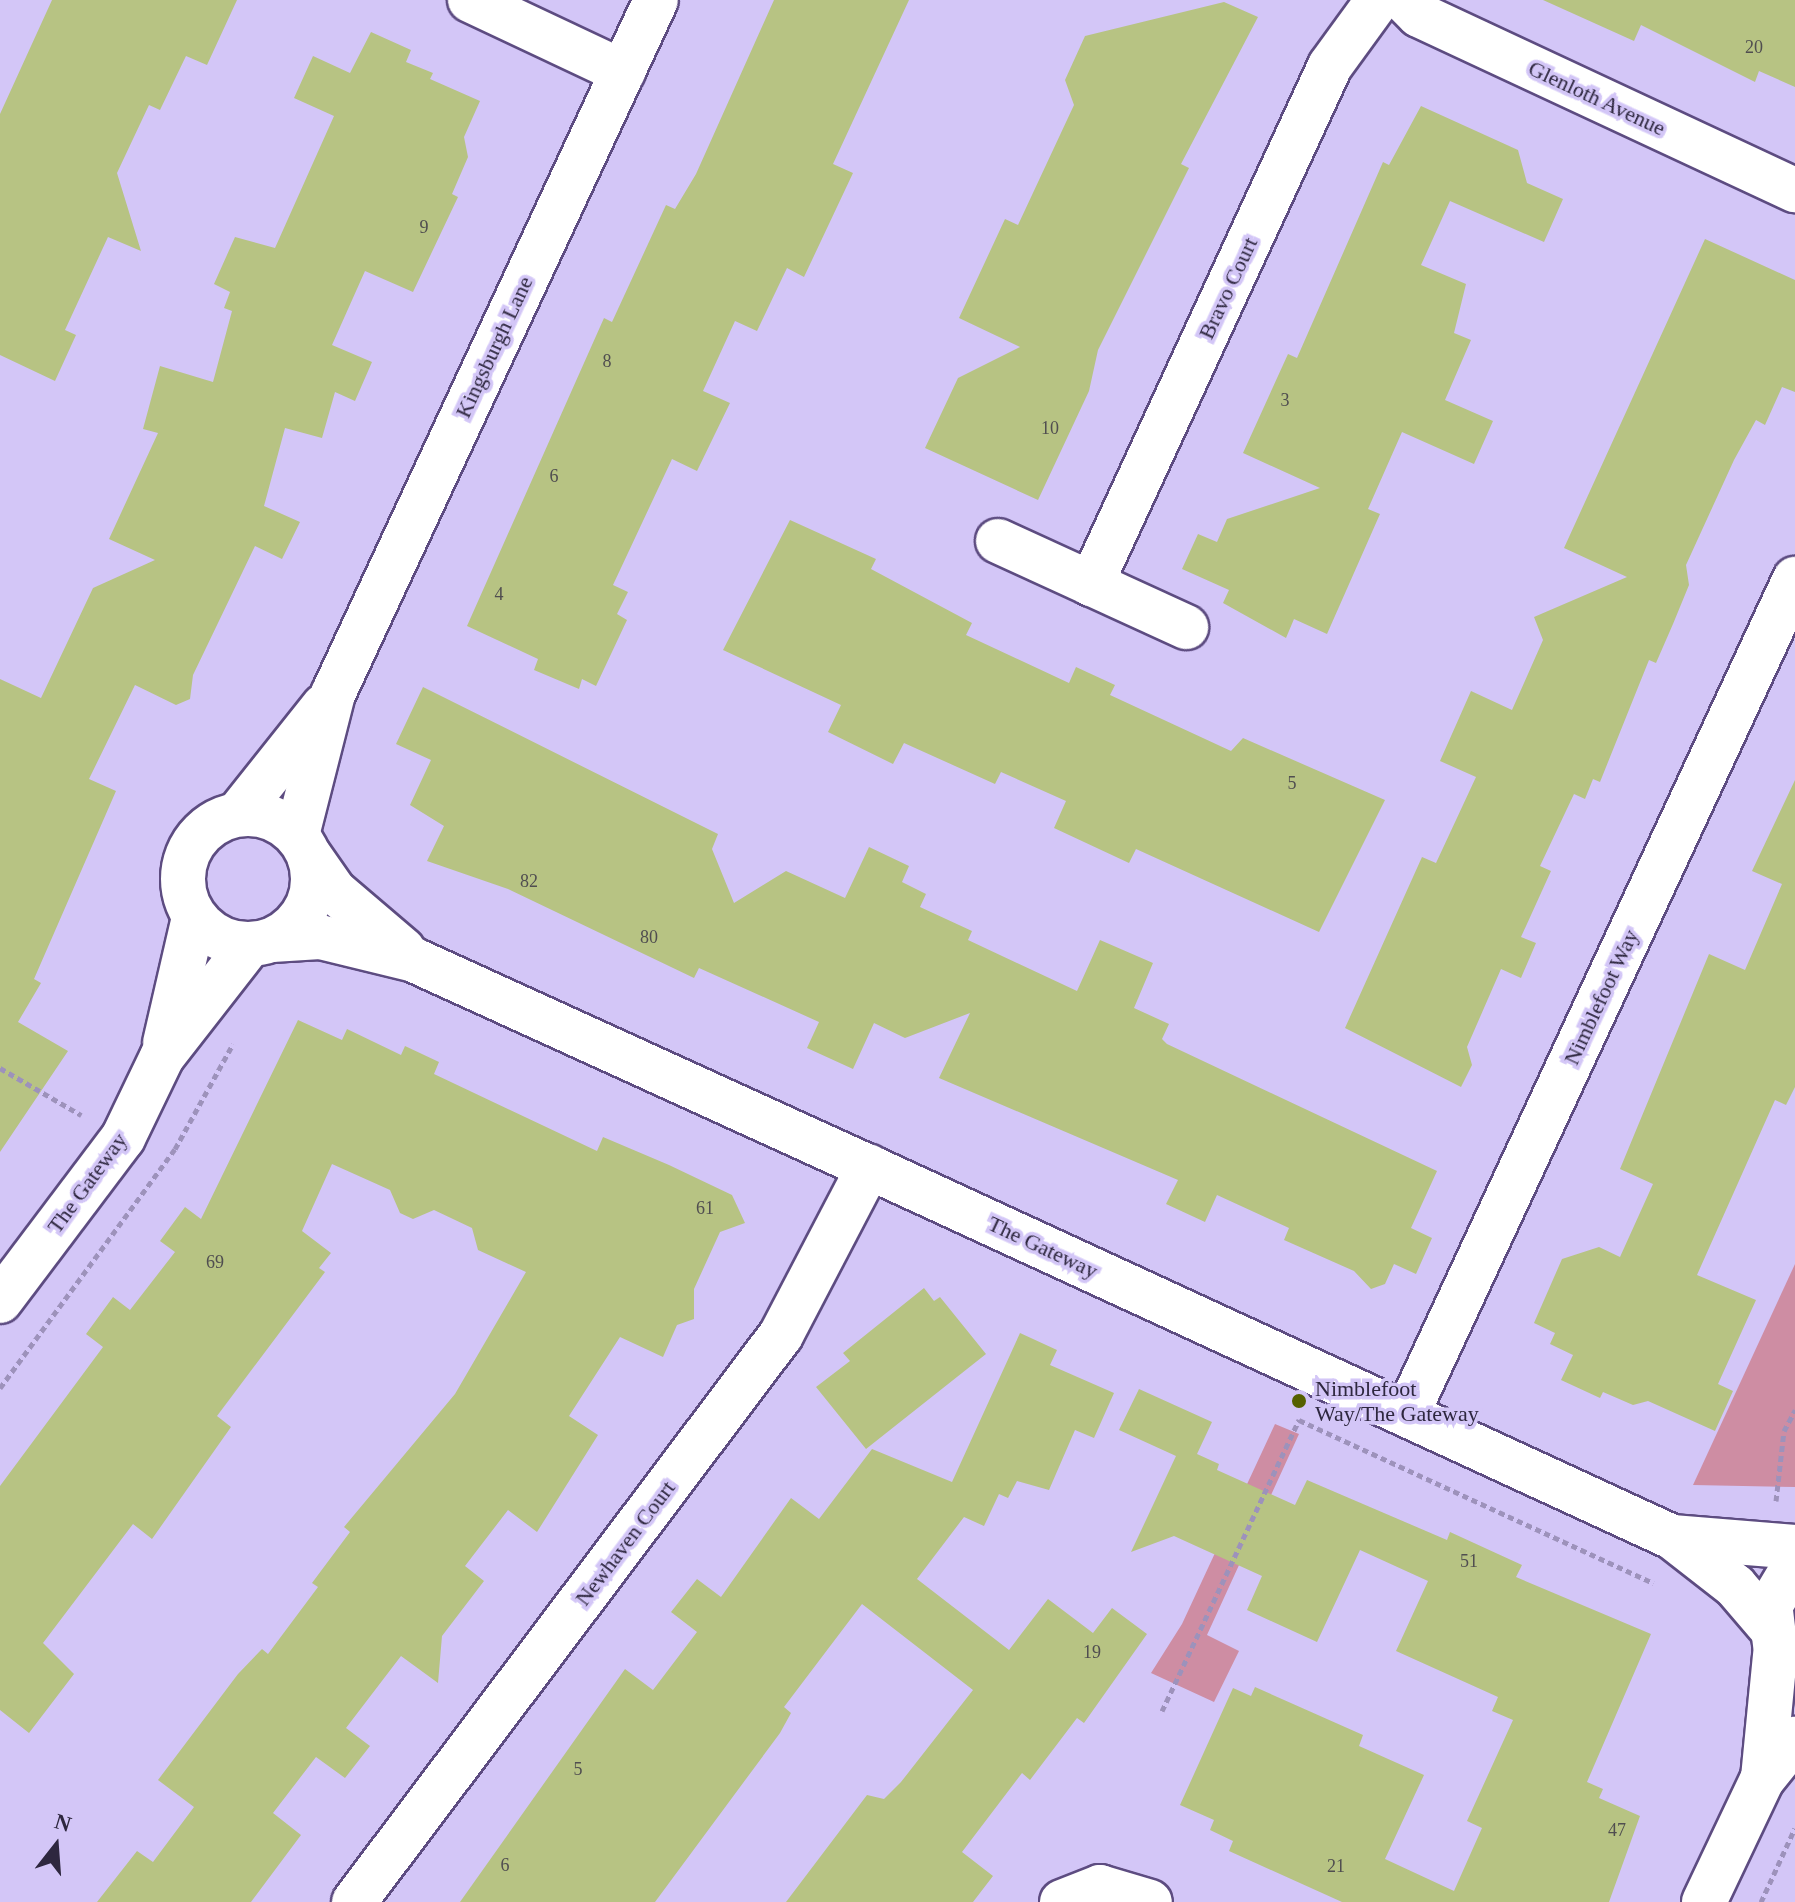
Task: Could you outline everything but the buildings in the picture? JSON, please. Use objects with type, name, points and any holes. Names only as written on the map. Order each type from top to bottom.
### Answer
[{"type":"street","points":[[470,0],[623,72]]},
{"type":"street","name":"Kingsburgh Lane","points":[[238,814],[333,694],[656,0]]},
{"type":"street","name":"Bravo Court","points":[[1091,584],[1330,66],[1378,0]]},
{"type":"street","name":"Glenloth Avenue","points":[[1404,0],[1419,15],[1795,190]]},
{"type":"street","points":[[998,541],[1186,627]]},
{"type":"street","name":"Nimblefoot Way","points":[[1407,1414],[1795,579]]},
{"type":"street","name":"Kingsburgh Lane","points":[[303,845],[333,694]]},
{"type":"street","points":[[238,814],[280,821],[303,845],[307,905],[261,942],[228,942],[194,917],[182,874],[187,853],[217,820],[238,814]]},
{"type":"street","name":"The Gateway","points":[[303,845],[334,891],[414,960]]},
{"type":"street","name":"The Gateway","points":[[0,1301],[123,1138],[162,1057],[194,917]]},
{"type":"street","name":"The Gateway","points":[[162,1057],[261,942],[320,937],[414,960],[1672,1537],[1735,1586],[1780,1647]]},
{"type":"street","name":"Newhaven Court","points":[[354,1902],[781,1335],[869,1167]]},
{"type":"street","name":"The Gateway","points":[[1672,1537],[1794,1547]]},
{"type":"street","points":[[1762,1780],[1780,1647],[1775,1587],[1795,1564]]},
{"type":"street","points":[[1704,1902],[1762,1780],[1795,1739]]},
{"type":"street","points":[[1062,1902],[1100,1887],[1150,1902]]},
{"type":"path","points":[[0,1068],[80,1116],[86,1106]]},
{"type":"path","points":[[1794,1547],[1773,1492],[1795,1410]]},
{"type":"path","points":[[1162,1711],[1299,1420],[1667,1590]]},
{"type":"path","points":[[1761,1902],[1795,1828]]},
{"type":"shaded area","points":[[1795,1264],[1795,1487],[1693,1485]]},
{"type":"shaded area","points":[[1275,1424],[1299,1434],[1207,1635],[1239,1651],[1214,1702],[1151,1673],[1182,1624]]},
{"type":"place","name":"Nimblefoot Way/The Gateway","points":[[1299,1401]]}]
